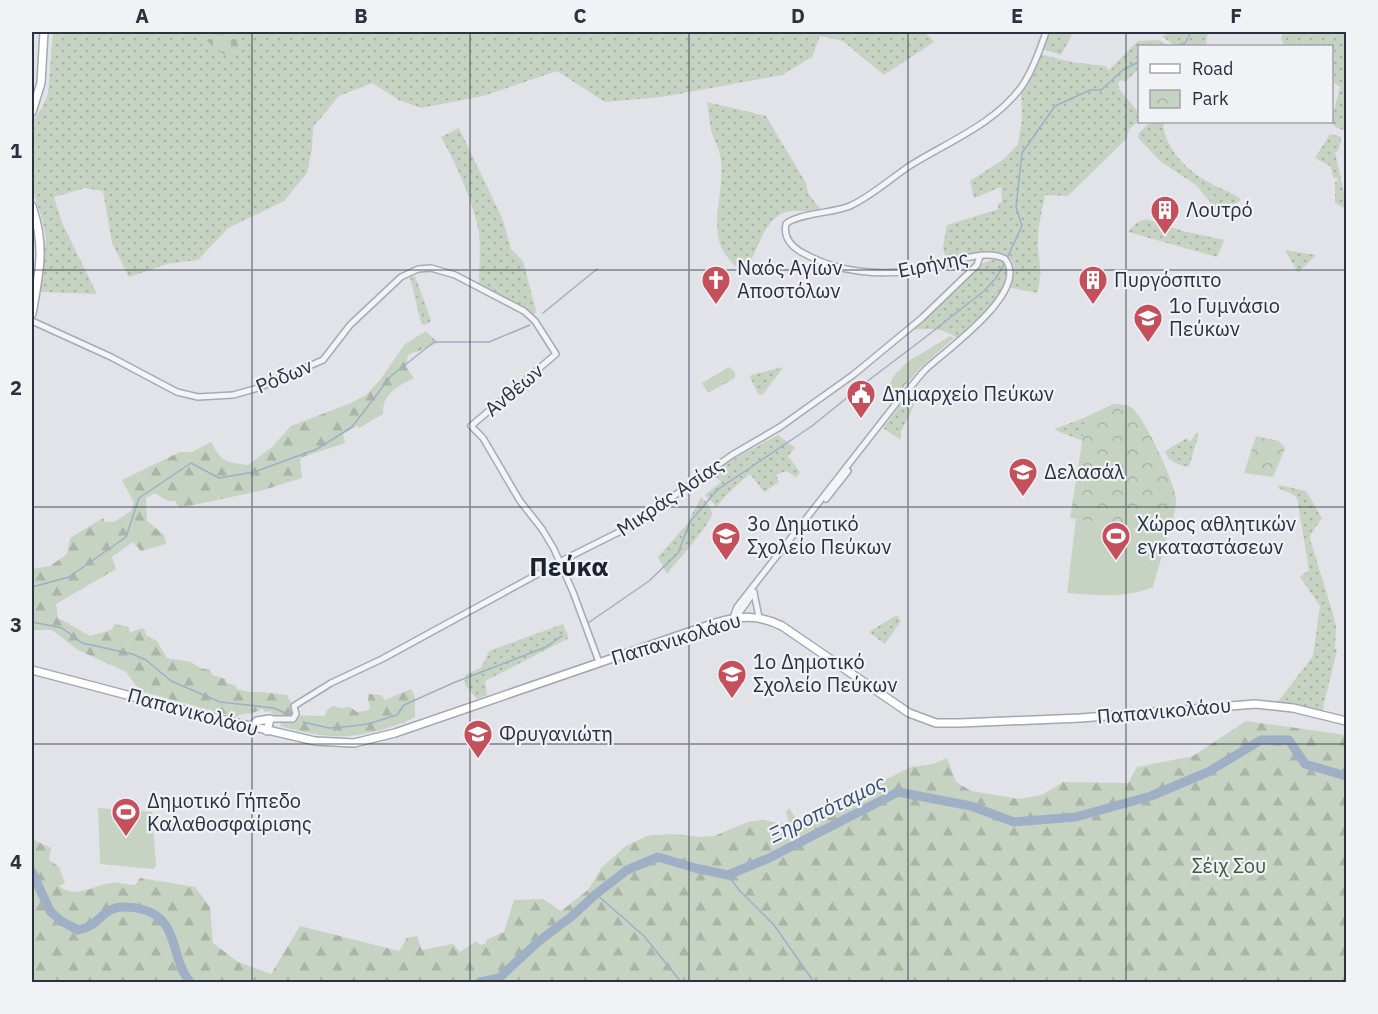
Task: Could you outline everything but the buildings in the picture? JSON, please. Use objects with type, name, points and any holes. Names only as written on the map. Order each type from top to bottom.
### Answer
[{"type":"main road","points":[[32,112],[41,83],[45,32]]},
{"type":"main road","points":[[32,206],[41,245],[32,314]]},
{"type":"main road","name":"Παπανικολάου","points":[[32,670],[250,727],[320,742],[345,744],[365,742],[736,618],[759,617],[770,620],[787,630],[909,713],[936,723],[1081,718],[1255,704],[1293,708],[1347,721]]},
{"type":"main road","points":[[250,727],[254,722],[270,719],[267,731]]},
{"type":"main road","points":[[259,729],[261,720]]},
{"type":"street","name":"Ειρήνης","points":[[736,618],[734,615],[737,607],[902,398],[924,372],[975,327],[993,307],[1008,284],[1010,273],[1007,261],[1000,256],[980,256],[914,271],[867,272],[834,266],[803,253],[789,242],[785,228],[787,223],[793,218],[827,213],[856,203],[997,112],[1024,83],[1046,32]]},
{"type":"street","name":"Μικράς Ασίας","points":[[270,719],[293,719],[296,714],[294,706],[325,686],[628,528],[732,455],[780,427],[853,375],[929,311],[977,265],[980,256]]},
{"type":"street","name":"Ρόδων","points":[[32,321],[111,357],[177,392],[198,397],[233,395],[265,385],[323,360],[350,325],[401,277],[418,269],[431,268],[455,275],[525,311],[535,321],[556,354]]},
{"type":"street","name":"Ανθέων","points":[[556,354],[471,426],[483,438],[525,508],[546,535],[560,562]]},
{"type":"street","name":"Ειρήνης","points":[[736,618],[754,591],[902,398]]},
{"type":"street","points":[[560,562],[599,662]]},
{"type":"street","points":[[754,591],[754,602],[759,617]]},
{"type":"green space","points":[[53,32],[925,32],[934,42],[884,75],[843,41],[820,36],[812,57],[782,75],[662,97],[605,102],[557,71],[483,96],[421,108],[399,100],[372,83],[339,96],[313,127],[307,173],[284,201],[228,228],[198,260],[167,264],[129,277],[112,243],[103,191],[85,188],[54,197],[62,223],[97,294],[40,292],[46,238],[32,190],[32,122],[42,108],[48,93]]},
{"type":"green space","points":[[195,32],[243,32],[230,59]]},
{"type":"green space","points":[[1049,32],[1072,32],[1061,55],[1043,49]]},
{"type":"green space","points":[[1173,32],[1208,32],[1206,45],[1174,45],[1162,36]]},
{"type":"green space","points":[[1283,32],[1346,32],[1346,131],[1337,128],[1332,123],[1340,87],[1333,83],[1333,45],[1284,45],[1281,39]]},
{"type":"green space","points":[[1159,40],[1167,45],[1138,45],[1138,70],[1126,81],[1121,80],[1118,83],[1119,89],[1138,112],[1138,122],[1129,129],[1127,138],[1068,196],[1045,195],[1038,236],[1040,272],[1037,293],[1011,288],[1014,269],[1011,260],[1005,255],[985,252],[946,261],[943,247],[947,225],[999,209],[997,204],[1002,202],[1001,187],[974,198],[970,181],[1004,159],[1018,144],[1022,119],[1021,92],[1033,73],[1040,54],[1071,62],[1105,66],[1109,70],[1138,41]]},
{"type":"green space","points":[[707,102],[766,116],[806,183],[808,193],[820,209],[816,212],[791,211],[781,214],[767,227],[744,273],[730,261],[722,248],[718,235],[721,161],[711,130]]},
{"type":"green space","points":[[1149,123],[1163,123],[1164,132],[1178,158],[1201,178],[1240,198],[1240,201],[1224,210],[1216,209],[1196,185],[1160,161],[1138,138],[1139,133]]},
{"type":"green space","points":[[459,128],[503,220],[511,249],[523,261],[536,311],[534,315],[518,304],[479,285],[480,246],[477,222],[464,184],[441,137]]},
{"type":"green space","points":[[1330,134],[1342,137],[1338,151],[1335,152],[1346,209],[1335,203],[1335,183],[1338,179],[1333,177],[1330,166],[1315,158]]},
{"type":"green space","points":[[1146,219],[1183,231],[1224,240],[1217,257],[1128,232],[1136,223]]},
{"type":"green space","points":[[1285,250],[1316,255],[1298,273]]},
{"type":"green space","points":[[995,259],[1005,263],[1004,284],[991,305],[957,338],[947,332],[936,330],[913,330],[983,263]]},
{"type":"green space","points":[[415,276],[431,320],[424,325],[421,323],[410,277]]},
{"type":"green space","points":[[426,331],[438,343],[408,355],[406,367],[414,378],[388,396],[383,407],[383,414],[343,434],[345,443],[300,458],[302,478],[260,491],[179,508],[175,501],[168,501],[155,493],[146,498],[147,521],[164,535],[166,544],[141,551],[133,542],[112,557],[116,569],[56,604],[58,619],[90,636],[111,630],[115,624],[129,627],[131,632],[142,628],[146,635],[157,641],[167,658],[191,662],[200,668],[210,670],[212,675],[226,679],[226,683],[235,685],[237,689],[287,695],[292,704],[293,715],[325,716],[327,710],[333,706],[350,707],[357,712],[366,711],[370,708],[369,694],[381,695],[385,700],[411,689],[415,697],[415,717],[370,733],[332,736],[280,726],[282,717],[272,714],[271,711],[265,712],[262,708],[236,717],[140,691],[126,672],[78,650],[52,630],[32,630],[32,569],[50,566],[67,554],[70,538],[103,518],[105,522],[114,522],[131,511],[134,503],[122,480],[180,452],[192,452],[211,442],[221,458],[248,465],[272,447],[291,426],[366,395],[380,380],[405,344]]},
{"type":"green space","points":[[950,336],[954,338],[922,366],[899,392],[889,386],[893,377],[906,363]]},
{"type":"green space","points":[[729,367],[735,372],[735,378],[708,393],[702,383]]},
{"type":"green space","points":[[784,367],[762,395],[758,394],[751,375]]},
{"type":"green space","points":[[909,394],[914,405],[901,432],[901,440],[883,428]]},
{"type":"green space","points":[[1113,404],[1129,406],[1137,413],[1164,464],[1176,498],[1175,512],[1168,534],[1070,518],[1086,417]]},
{"type":"green space","points":[[1086,417],[1083,441],[1055,430],[1055,429]]},
{"type":"green space","points":[[1196,433],[1199,433],[1189,467],[1169,458],[1165,451],[1187,438],[1190,442]]},
{"type":"green space","points":[[778,435],[795,448],[788,456],[800,472],[796,477],[786,471],[776,475],[779,482],[764,492],[750,474],[717,507],[705,495],[721,482],[712,473]]},
{"type":"green space","points":[[1256,436],[1279,441],[1285,448],[1272,477],[1244,473]]},
{"type":"green space","points":[[1279,485],[1306,491],[1322,518],[1310,539],[1336,626],[1335,648],[1337,650],[1322,712],[1277,703],[1313,656],[1320,606],[1300,577],[1309,570],[1297,498],[1278,488]]},
{"type":"green space","points":[[701,497],[708,504],[712,513],[711,518],[667,574],[658,557],[687,524]]},
{"type":"green space","name":"Χώρος αθλητικών εγκαταστάσεων","points":[[1076,519],[1168,534],[1153,587],[1121,595],[1067,593]]},
{"type":"green space","points":[[897,615],[901,621],[885,644],[869,632]]},
{"type":"green space","points":[[563,624],[569,638],[485,681],[487,695],[477,699],[465,685],[465,675],[481,668],[489,651]]},
{"type":"green space","name":"Σέιχ Σου","points":[[1246,721],[1346,735],[1346,982],[32,982],[32,839],[51,848],[49,860],[59,867],[65,883],[59,886],[65,890],[78,892],[114,883],[135,885],[140,878],[195,887],[210,907],[213,943],[238,962],[271,974],[300,926],[399,951],[407,938],[417,936],[422,950],[453,944],[460,952],[476,941],[481,945],[486,943],[486,940],[504,932],[514,900],[543,899],[561,911],[588,890],[602,867],[626,846],[647,836],[672,834],[714,836],[748,822],[762,820],[790,825],[786,812],[789,808],[799,823],[856,797],[911,767],[933,764],[947,758],[956,782],[971,791],[1019,799],[1042,795],[1063,782],[1128,783],[1137,767],[1193,756]]},
{"type":"green space","name":"Δημοτικό Γήπεδο Καλαθοσφαίρισης","points":[[98,808],[152,812],[156,866],[153,869],[100,864]]},
{"type":"waterway","points":[[1178,45],[1185,43],[1191,32]]},
{"type":"waterway","points":[[1007,258],[1022,226],[1016,207],[1022,153],[1055,106],[1090,90],[1101,90],[1123,70],[1138,62]]},
{"type":"waterway","points":[[588,623],[649,581],[678,553],[690,522],[717,490],[812,426],[984,291],[996,278],[1005,263]]},
{"type":"waterway","points":[[543,313],[597,269]]},
{"type":"waterway","points":[[32,587],[69,577],[126,537],[139,498],[191,463],[219,478],[254,472],[317,449],[352,427],[391,376],[434,342],[489,342],[530,325]]},
{"type":"waterway","points":[[32,622],[62,628],[82,643],[132,654],[146,660],[171,681],[220,702],[274,708],[285,713]]},
{"type":"waterway","points":[[303,722],[329,728],[368,724],[397,715],[404,705],[453,683],[546,647],[562,636]]},
{"type":"waterway","name":"Ξηροπόταμος","points":[[480,982],[499,978],[539,941],[627,870],[658,857],[728,875],[767,859],[898,792],[971,806],[1014,822],[1076,817],[1151,796],[1208,772],[1261,740],[1289,740],[1305,764],[1346,776]]},
{"type":"waterway","name":"Ξηροπόταμος","points":[[32,872],[50,911],[61,921],[78,930],[89,926],[106,912],[116,908],[141,909],[154,914],[169,930],[179,961],[190,982]]},
{"type":"waterway","points":[[728,875],[739,890],[774,925],[814,982]]},
{"type":"waterway","points":[[596,894],[644,936],[681,982]]},
{"type":"place","name":"Λουτρό","points":[[1165,236]]},
{"type":"place","name":"Ναός Αγίων Αποστόλων","points":[[716,306]]},
{"type":"place","name":"Πυργόσπιτο","points":[[1093,306]]},
{"type":"place","name":"1ο Γυμνάσιο Πεύκων","points":[[1148,344]]},
{"type":"place","name":"Δημαρχείο Πεύκων","points":[[861,420]]},
{"type":"place","name":"Δελασάλ","points":[[1023,498]]},
{"type":"place","name":"3ο Δημοτικό Σχολείο Πεύκων","points":[[726,562]]},
{"type":"place","name":"Χώρος αθλητικών εγκαταστάσεων","points":[[1116,562]]},
{"type":"place","name":"1ο Δημοτικό Σχολείο Πεύκων","points":[[732,700]]},
{"type":"place","name":"Φρυγανιώτη","points":[[478,760]]},
{"type":"place","name":"Δημοτικό Γήπεδο Καλαθοσφαίρισης","points":[[126,838]]},
{"type":"district","name":"Πεύκα","points":[[569,567]]}]
